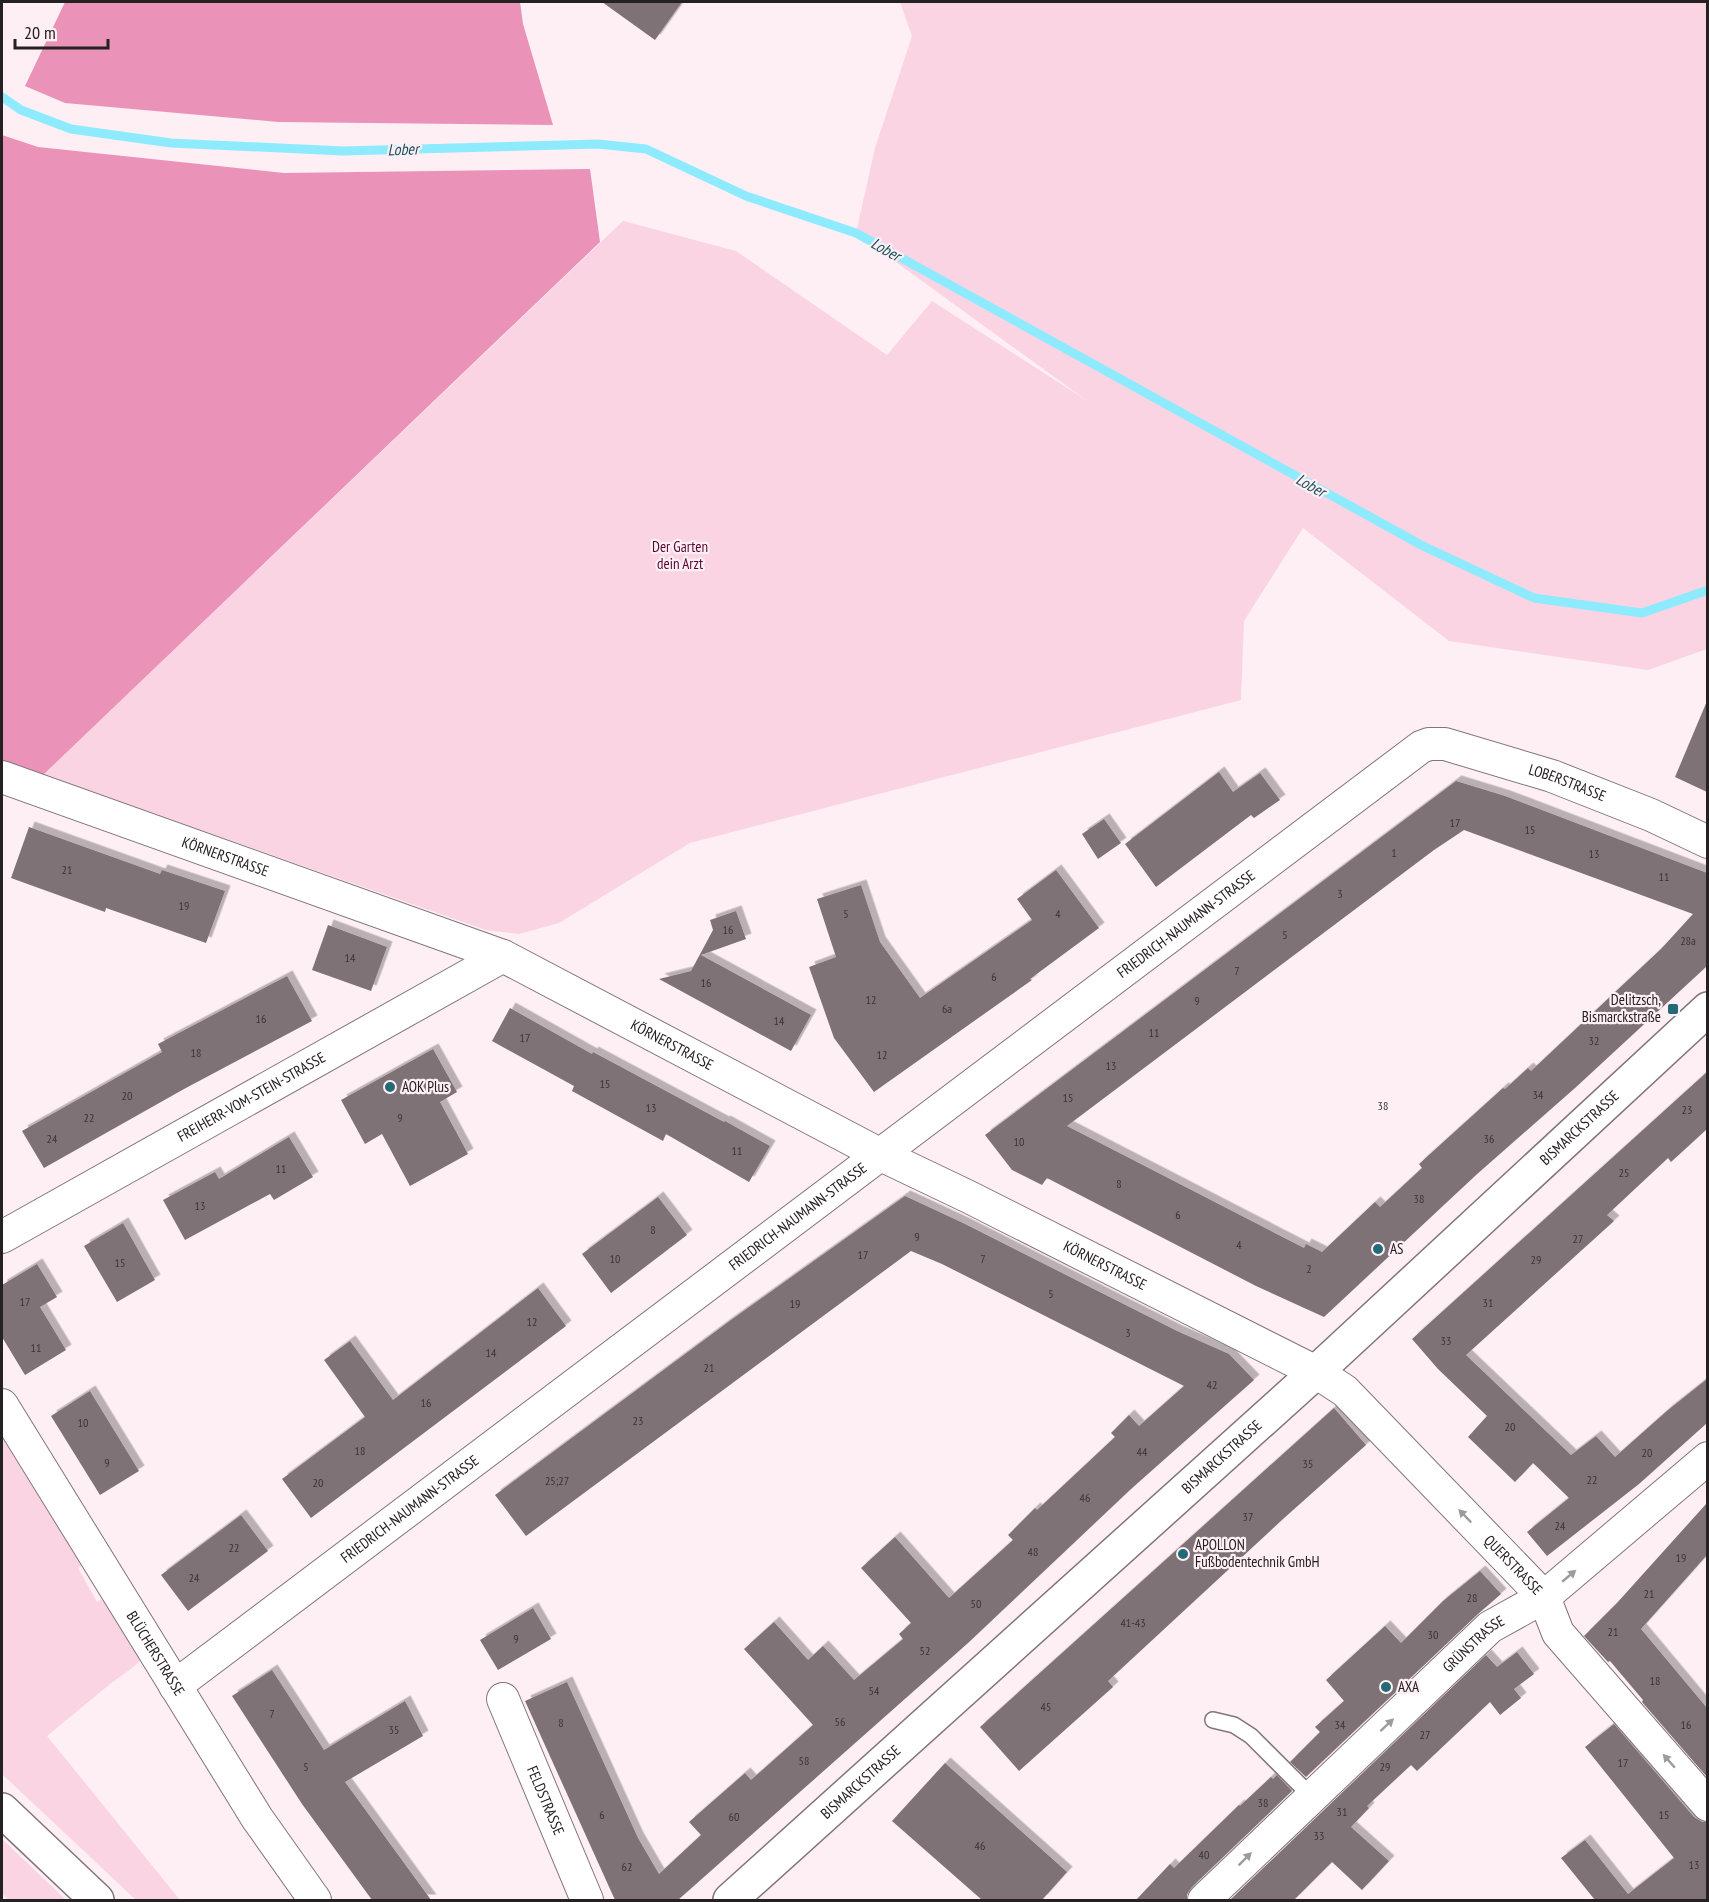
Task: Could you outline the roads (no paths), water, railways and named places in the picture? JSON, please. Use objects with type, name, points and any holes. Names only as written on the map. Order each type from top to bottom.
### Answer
[{"type":"street","name":"LOBERSTRASSE","points":[[1421,747],[1429,744],[1444,744],[1552,776],[1650,815],[1707,842]]},
{"type":"street","name":"FRIEDRICH-NAUMANN-STRASSE","points":[[175,1686],[1421,747]]},
{"type":"street","name":"KÖRNERSTRASSE","points":[[2,777],[503,956],[881,1155],[1316,1372]]},
{"type":"street","name":"FREIHERR-VOM-STEIN-STRASSE","points":[[2,1237],[503,956]]},
{"type":"street","name":"BISMARCKSTRASSE","points":[[730,1900],[1316,1372],[1707,1009]]},
{"type":"street","name":"QUERSTRASSE","points":[[1316,1372],[1345,1391],[1544,1597],[1558,1633],[1707,1805]]},
{"type":"street","name":"BLÜCHERSTRASSE","points":[[2,1405],[257,1818],[315,1900]]},
{"type":"street","name":"GRÜNSTRASSE","points":[[1204,1900],[1490,1627],[1544,1597],[1707,1458]]},
{"type":"street","name":"FELDSTRASSE","points":[[503,1699],[587,1900]]},
{"type":"street","points":[[2,1810],[97,1900]]},
{"type":"lane","points":[[1213,1720],[1234,1725],[1251,1736],[1311,1796]]},
{"type":"waterway","name":"Lober","points":[[2,97],[21,110],[71,129],[171,143],[343,151],[598,144],[646,149],[746,196],[856,233],[1423,546],[1534,598],[1642,613],[1708,590]]},
{"type":"place","name":"Delitzsch, Bismarckstraße","points":[[1673,1009]]},
{"type":"place","name":"AOK Plus","points":[[390,1087]]},
{"type":"place","name":"AS","points":[[1378,1249]]},
{"type":"place","name":"APOLLON Fußbodentechnik GmbH","points":[[1183,1554]]},
{"type":"place","name":"AXA","points":[[1386,1687]]},
{"type":"park label","name":"Der Garten dein Arzt","points":[[680,556]]}]
